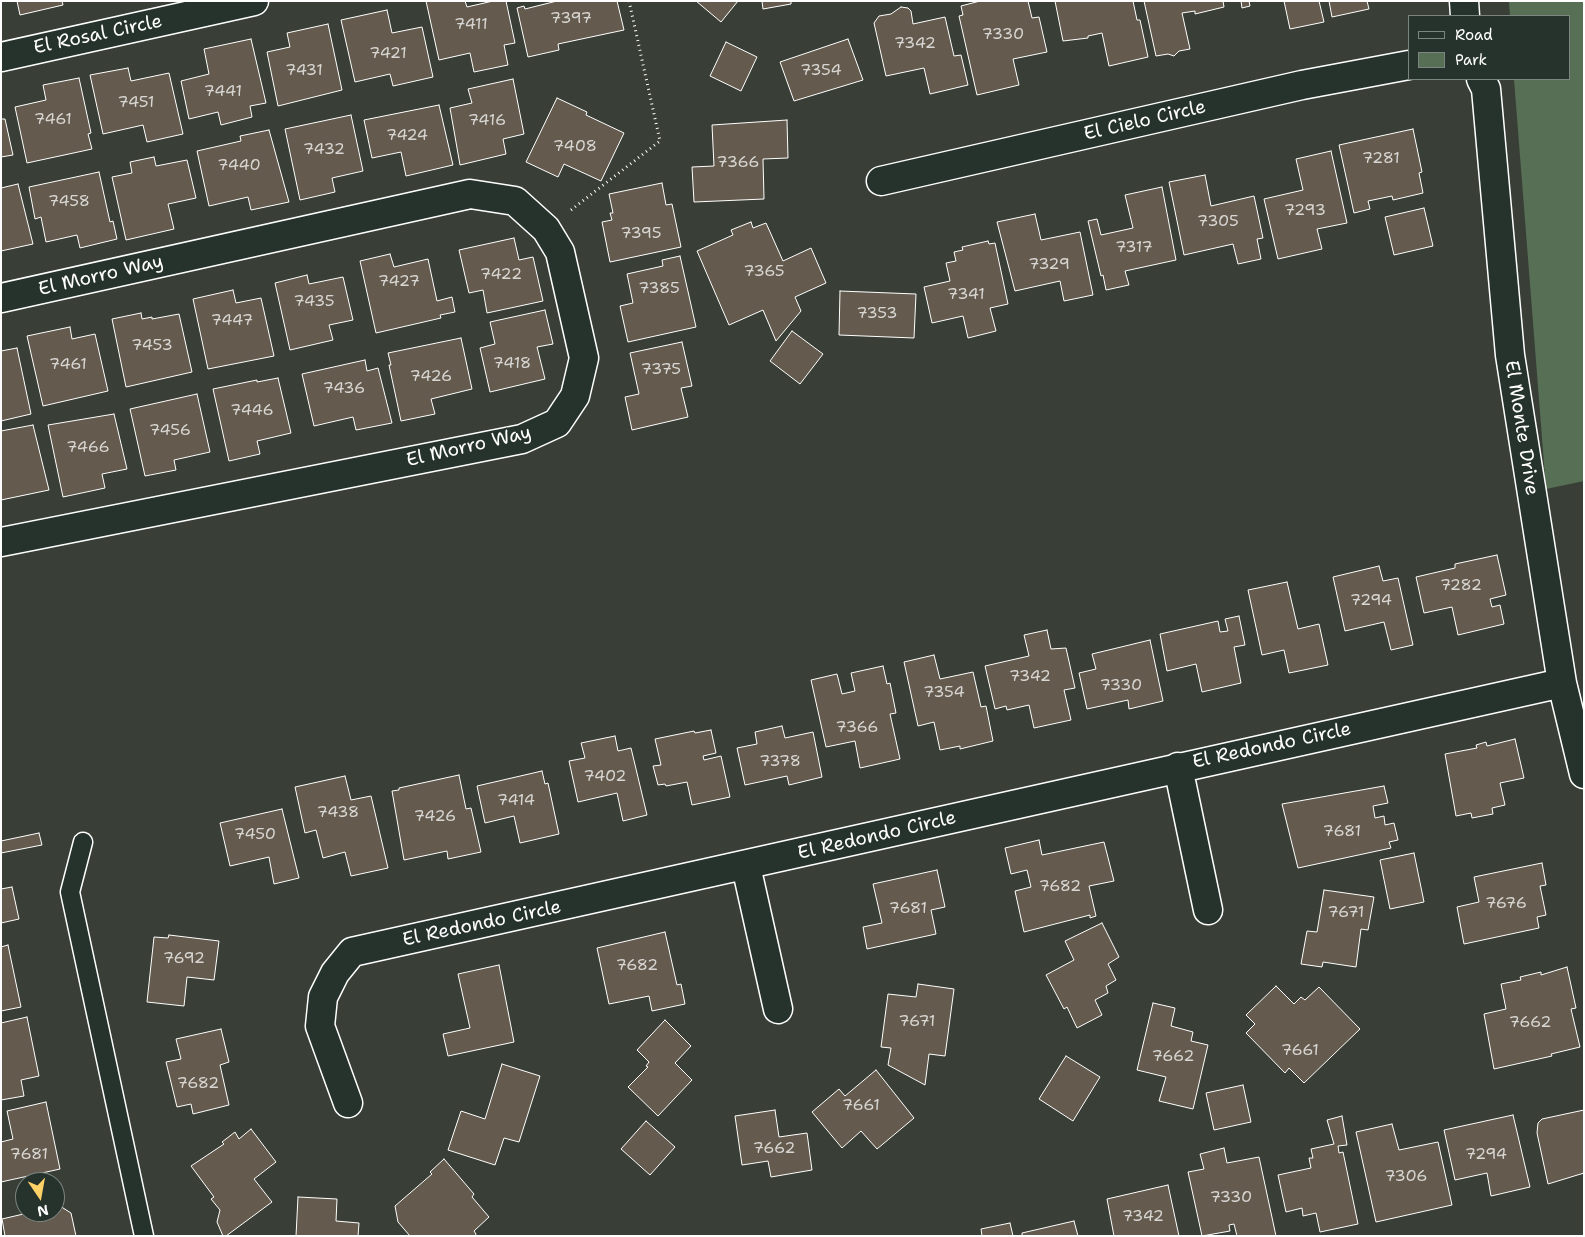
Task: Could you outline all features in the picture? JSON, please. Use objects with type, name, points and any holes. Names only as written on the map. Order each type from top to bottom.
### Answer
[{"type":"street","name":"El Rosal Circle","points":[[1,57],[254,1]]},
{"type":"street","points":[[1464,1],[1465,15]]},
{"type":"street","name":"El Cielo Circle","points":[[881,181],[1302,85],[1408,65]]},
{"type":"street","name":"El Monte Drive","points":[[1482,80],[1486,89],[1510,355],[1562,683],[1584,774]]},
{"type":"street","name":"El Morro Way","points":[[1,298],[470,194],[515,201],[546,229],[560,252],[584,358],[575,396],[557,423],[522,438],[1,542]]},
{"type":"street","name":"El Redondo Circle","points":[[348,1102],[320,1026],[323,997],[335,973],[352,952],[746,866],[1178,767],[1562,683]]},
{"type":"street","points":[[1178,767],[1208,910]]},
{"type":"street","points":[[746,866],[778,1009]]},
{"type":"lane","points":[[83,842],[70,892],[144,1236]]},
{"type":"path","points":[[546,229],[660,141],[629,1]]},
{"type":"green space","points":[[1509,1],[1584,1],[1584,481],[1546,489],[1514,80],[1570,80],[1570,15],[1510,15]]},
{"type":"building","points":[[17,1],[62,1],[63,5],[20,15]]},
{"type":"building","points":[[426,1],[465,1],[467,7],[493,1],[506,1],[515,43],[504,45],[508,65],[474,72],[470,53],[439,60]]},
{"type":"building","points":[[557,1],[617,1],[624,30],[558,44],[559,50],[528,57],[517,8],[524,6],[525,9]]},
{"type":"building","points":[[696,1],[738,1],[721,22]]},
{"type":"building","points":[[762,1],[791,1],[791,4],[763,9]]},
{"type":"building","points":[[980,1],[1028,1],[1032,18],[1039,17],[1047,52],[1013,59],[1019,85],[977,95],[959,16],[963,15],[961,6]]},
{"type":"building","points":[[1055,1],[1133,1],[1137,20],[1140,20],[1148,57],[1109,66],[1102,33],[1088,36],[1088,38],[1063,41]]},
{"type":"building","points":[[1144,1],[1223,1],[1224,7],[1195,14],[1195,11],[1182,13],[1190,49],[1179,51],[1174,56],[1168,54],[1156,56]]},
{"type":"building","points":[[1241,1],[1249,1],[1250,6],[1242,8]]},
{"type":"building","points":[[1284,1],[1319,1],[1324,22],[1290,29]]},
{"type":"building","points":[[1329,1],[1367,1],[1369,9],[1332,17]]},
{"type":"building","points":[[901,7],[908,8],[911,11],[913,24],[945,17],[954,56],[961,55],[968,85],[930,94],[924,68],[886,76],[874,23],[879,16],[891,14]]},
{"type":"building","points":[[387,10],[392,33],[422,27],[433,77],[393,86],[390,74],[355,82],[341,20]]},
{"type":"building","points":[[328,24],[342,90],[278,106],[267,52],[290,47],[287,33]]},
{"type":"building","points":[[251,39],[266,103],[250,106],[252,117],[221,125],[218,112],[189,119],[181,81],[209,74],[204,49]]},
{"type":"building","points":[[848,39],[863,80],[794,101],[780,62]]},
{"type":"building","points":[[726,42],[757,57],[741,91],[710,76]]},
{"type":"building","points":[[128,68],[131,81],[169,73],[183,134],[147,142],[143,125],[103,134],[90,75]]},
{"type":"building","points":[[79,78],[91,133],[88,134],[92,149],[27,163],[15,107],[46,100],[43,85]]},
{"type":"building","points":[[513,79],[524,134],[503,139],[506,154],[460,165],[450,108],[472,103],[468,89]]},
{"type":"building","points":[[557,98],[587,112],[586,115],[624,133],[601,181],[564,164],[558,177],[526,162]]},
{"type":"building","points":[[439,105],[453,165],[406,176],[401,152],[372,158],[364,120]]},
{"type":"building","points":[[351,115],[363,171],[332,178],[335,192],[300,200],[285,129]]},
{"type":"building","points":[[1,119],[5,119],[13,155],[1,157]]},
{"type":"building","points":[[787,120],[788,158],[763,159],[764,199],[694,202],[692,167],[714,166],[712,125]]},
{"type":"building","points":[[1413,129],[1422,172],[1419,173],[1423,193],[1393,200],[1392,196],[1368,201],[1370,209],[1354,213],[1339,145]]},
{"type":"building","points":[[269,130],[289,202],[251,210],[248,197],[209,206],[197,151],[241,141],[240,136]]},
{"type":"building","points":[[1331,151],[1347,223],[1317,229],[1322,249],[1278,259],[1264,199],[1303,190],[1296,159]]},
{"type":"building","points":[[154,157],[156,166],[187,160],[196,198],[168,204],[174,229],[126,240],[112,177],[132,173],[130,162]]},
{"type":"building","points":[[99,172],[110,222],[113,221],[117,239],[80,248],[77,235],[46,242],[41,217],[35,219],[29,187]]},
{"type":"building","points":[[1205,175],[1211,206],[1254,196],[1263,238],[1257,239],[1261,259],[1238,264],[1233,244],[1184,255],[1169,182]]},
{"type":"building","points":[[662,183],[666,205],[672,204],[681,247],[610,262],[602,222],[612,220],[610,213],[613,213],[609,194]]},
{"type":"building","points":[[18,184],[33,244],[1,251],[1,188]]},
{"type":"building","points":[[1162,187],[1176,260],[1125,271],[1129,285],[1106,290],[1088,221],[1097,219],[1101,235],[1133,228],[1125,195]]},
{"type":"building","points":[[1424,208],[1433,246],[1394,255],[1385,217]]},
{"type":"building","points":[[1035,214],[1041,240],[1080,232],[1093,295],[1064,301],[1060,281],[1015,291],[997,222]]},
{"type":"building","points":[[751,222],[753,228],[766,223],[783,261],[811,248],[826,283],[795,297],[801,311],[776,341],[763,310],[729,325],[697,251],[733,235],[731,230]]},
{"type":"building","points":[[514,238],[519,260],[533,257],[543,301],[487,313],[483,290],[469,293],[459,250]]},
{"type":"building","points":[[988,241],[989,244],[995,243],[1008,304],[990,308],[996,331],[968,338],[963,316],[932,323],[924,287],[950,281],[946,263],[956,261],[954,252],[963,250],[962,247]]},
{"type":"building","points":[[390,254],[394,267],[428,259],[437,301],[452,297],[455,312],[440,315],[441,318],[376,333],[360,261]]},
{"type":"building","points":[[680,256],[696,327],[628,342],[620,306],[633,303],[627,274],[663,266],[662,260]]},
{"type":"building","points":[[307,275],[309,284],[343,277],[353,320],[329,325],[333,340],[290,350],[275,283]]},
{"type":"building","points":[[233,290],[236,303],[261,298],[274,356],[208,369],[193,299]]},
{"type":"building","points":[[840,291],[916,294],[914,338],[839,335]]},
{"type":"building","points":[[545,310],[553,344],[537,347],[545,379],[490,392],[480,348],[495,344],[490,322]]},
{"type":"building","points":[[141,313],[142,319],[179,314],[192,372],[126,387],[112,319]]},
{"type":"building","points":[[70,327],[72,339],[95,334],[108,391],[43,406],[27,336]]},
{"type":"building","points":[[792,331],[823,354],[800,384],[770,361]]},
{"type":"building","points":[[461,338],[472,389],[431,399],[435,414],[401,421],[388,353]]},
{"type":"building","points":[[682,342],[692,386],[681,388],[688,417],[632,430],[625,397],[639,394],[630,353]]},
{"type":"building","points":[[17,348],[31,414],[1,421],[1,351]]},
{"type":"building","points":[[365,360],[367,371],[378,368],[392,423],[356,430],[353,417],[314,426],[302,374]]},
{"type":"building","points":[[278,378],[291,433],[257,441],[260,454],[229,461],[213,389],[257,380],[257,382]]},
{"type":"building","points":[[197,394],[210,452],[174,460],[176,470],[145,476],[130,409]]},
{"type":"building","points":[[114,414],[127,469],[102,474],[105,488],[63,497],[48,425]]},
{"type":"building","points":[[33,425],[49,490],[1,500],[1,431]]},
{"type":"building","points":[[1497,555],[1506,595],[1490,599],[1492,607],[1500,605],[1504,624],[1458,635],[1452,607],[1424,613],[1416,577],[1455,568],[1455,564]]},
{"type":"building","points":[[1379,566],[1383,581],[1398,578],[1413,645],[1391,650],[1384,622],[1345,631],[1333,577]]},
{"type":"building","points":[[1287,582],[1298,629],[1319,624],[1328,665],[1289,673],[1284,650],[1262,655],[1248,590]]},
{"type":"building","points":[[1239,616],[1245,645],[1234,647],[1241,683],[1202,692],[1196,664],[1167,671],[1160,634],[1218,621],[1220,632],[1228,631],[1225,619]]},
{"type":"building","points":[[1047,630],[1051,649],[1066,648],[1075,688],[1064,690],[1071,720],[1034,728],[1029,705],[1007,710],[1006,706],[995,709],[985,666],[1029,656],[1024,635]]},
{"type":"building","points":[[1150,640],[1163,701],[1129,709],[1128,700],[1087,709],[1079,673],[1096,669],[1092,654]]},
{"type":"building","points":[[934,655],[940,679],[973,672],[981,707],[986,706],[993,741],[960,749],[960,746],[940,750],[934,722],[918,726],[904,662]]},
{"type":"building","points":[[883,666],[887,684],[890,683],[896,713],[890,714],[900,759],[860,768],[855,741],[826,747],[811,680],[837,674],[842,694],[855,691],[851,673]]},
{"type":"building","points":[[782,726],[785,738],[813,732],[822,777],[789,785],[787,776],[745,785],[737,748],[757,744],[755,732]]},
{"type":"building","points":[[711,730],[716,753],[703,756],[704,760],[721,756],[730,797],[692,805],[687,782],[666,786],[665,784],[658,785],[653,766],[661,765],[655,739],[694,731],[695,733]]},
{"type":"building","points":[[615,736],[618,751],[631,748],[647,815],[623,821],[617,793],[578,802],[569,761],[585,758],[581,743]]},
{"type":"building","points":[[1515,739],[1524,778],[1500,783],[1505,805],[1492,808],[1493,814],[1472,818],[1471,813],[1456,816],[1445,754],[1477,748],[1476,745],[1486,742],[1487,746]]},
{"type":"building","points":[[542,771],[545,784],[548,783],[559,834],[520,843],[514,816],[485,823],[477,786]]},
{"type":"building","points":[[459,775],[466,809],[471,808],[481,852],[448,859],[447,851],[404,860],[392,791]]},
{"type":"building","points":[[345,776],[351,800],[371,796],[388,868],[351,876],[345,852],[323,858],[316,830],[305,833],[295,787]]},
{"type":"building","points":[[1384,786],[1388,803],[1373,806],[1375,818],[1384,816],[1385,825],[1394,823],[1398,840],[1389,842],[1391,848],[1298,868],[1282,804]]},
{"type":"building","points":[[282,809],[299,878],[274,884],[269,857],[230,866],[220,823]]},
{"type":"building","points":[[39,833],[42,845],[1,853],[1,841]]},
{"type":"building","points":[[1039,840],[1042,855],[1104,842],[1114,881],[1089,886],[1096,916],[1090,918],[1090,915],[1024,932],[1015,891],[1031,887],[1027,870],[1011,874],[1005,848]]},
{"type":"building","points":[[1414,853],[1424,902],[1390,909],[1380,860]]},
{"type":"building","points":[[1542,863],[1546,885],[1540,886],[1546,915],[1537,917],[1539,928],[1464,944],[1457,907],[1479,902],[1474,877]]},
{"type":"building","points":[[937,870],[945,907],[931,910],[936,934],[867,949],[863,927],[882,923],[873,884]]},
{"type":"building","points":[[12,887],[19,919],[1,923],[1,889]]},
{"type":"building","points":[[1324,890],[1374,897],[1368,930],[1361,929],[1356,967],[1323,962],[1322,967],[1301,964],[1307,931],[1317,932]]},
{"type":"building","points":[[1102,923],[1119,957],[1108,964],[1116,980],[1106,986],[1108,993],[1095,1000],[1102,1015],[1077,1028],[1067,1007],[1064,1009],[1046,975],[1074,960],[1065,941]]},
{"type":"building","points":[[665,932],[677,985],[681,984],[685,1004],[652,1011],[649,996],[609,1004],[597,948]]},
{"type":"building","points":[[169,935],[219,941],[214,980],[187,977],[184,1006],[147,1002],[154,937],[168,938]]},
{"type":"building","points":[[8,945],[21,1007],[1,1011],[1,947]]},
{"type":"building","points":[[499,965],[514,1042],[448,1056],[443,1034],[470,1028],[458,974]]},
{"type":"building","points":[[1567,967],[1576,1008],[1571,1009],[1580,1047],[1551,1054],[1552,1056],[1494,1069],[1484,1014],[1506,1009],[1501,984],[1521,980],[1520,977],[1541,972],[1541,975]]},
{"type":"building","points":[[918,984],[954,989],[945,1056],[929,1054],[925,1085],[888,1065],[891,1048],[881,1047],[888,994],[916,997]]},
{"type":"building","points":[[1276,986],[1294,1004],[1301,997],[1305,1000],[1319,987],[1360,1029],[1304,1083],[1289,1068],[1285,1073],[1246,1033],[1255,1024],[1246,1015]]},
{"type":"building","points":[[1153,1003],[1175,1008],[1171,1026],[1193,1032],[1191,1041],[1208,1045],[1193,1109],[1159,1101],[1166,1077],[1137,1070]]},
{"type":"building","points":[[27,1017],[39,1076],[21,1080],[24,1096],[1,1100],[1,1023]]},
{"type":"building","points":[[665,1020],[691,1046],[675,1063],[692,1080],[658,1116],[628,1087],[648,1067],[646,1066],[649,1062],[637,1050]]},
{"type":"building","points":[[221,1029],[229,1062],[220,1065],[229,1105],[193,1114],[191,1104],[177,1107],[166,1062],[181,1059],[176,1039]]},
{"type":"building","points":[[1066,1056],[1100,1077],[1073,1121],[1039,1099]]},
{"type":"building","points":[[502,1064],[540,1076],[519,1142],[504,1138],[495,1165],[448,1150],[461,1111],[485,1119]]},
{"type":"building","points":[[876,1070],[914,1118],[877,1149],[861,1131],[842,1148],[812,1112],[839,1089],[845,1096]]},
{"type":"building","points":[[1243,1085],[1251,1122],[1214,1130],[1206,1093]]},
{"type":"building","points":[[46,1102],[60,1169],[46,1172],[15,1172],[15,1179],[1,1182],[1,1142],[13,1139],[7,1111]]},
{"type":"building","points":[[775,1110],[779,1137],[807,1133],[812,1170],[771,1177],[768,1161],[742,1165],[735,1116]]},
{"type":"building","points":[[1584,1110],[1584,1173],[1548,1184],[1537,1133],[1538,1123],[1542,1119]]},
{"type":"building","points":[[1513,1115],[1530,1187],[1491,1196],[1487,1173],[1455,1180],[1444,1130]]},
{"type":"building","points":[[1342,1116],[1347,1145],[1338,1146],[1339,1153],[1343,1152],[1358,1224],[1320,1232],[1316,1213],[1303,1216],[1302,1208],[1286,1212],[1278,1175],[1311,1168],[1309,1158],[1313,1158],[1311,1149],[1334,1144],[1327,1120]]},
{"type":"building","points":[[646,1121],[675,1147],[650,1175],[621,1149]]},
{"type":"building","points":[[1392,1124],[1399,1150],[1438,1142],[1452,1205],[1376,1222],[1356,1132]]},
{"type":"building","points":[[251,1129],[276,1162],[254,1179],[272,1202],[226,1236],[223,1236],[217,1222],[220,1210],[211,1199],[214,1197],[191,1166],[224,1144],[222,1142],[235,1132],[239,1139]]},
{"type":"building","points":[[1224,1148],[1227,1163],[1259,1157],[1276,1236],[1237,1236],[1234,1224],[1229,1225],[1230,1231],[1202,1236],[1188,1172],[1204,1169],[1200,1154]]},
{"type":"building","points":[[444,1159],[474,1194],[472,1197],[489,1217],[474,1231],[475,1236],[410,1236],[398,1222],[395,1206],[432,1174],[430,1172]]},
{"type":"building","points":[[1168,1185],[1179,1236],[1114,1236],[1107,1199]]},
{"type":"building","points":[[298,1197],[337,1199],[336,1221],[359,1223],[358,1236],[296,1236]]},
{"type":"building","points":[[65,1209],[71,1213],[76,1236],[5,1236],[2,1219],[15,1216],[15,1222],[65,1222]]},
{"type":"building","points":[[1074,1221],[1078,1236],[1022,1236],[1022,1233]]},
{"type":"building","points":[[1010,1223],[1013,1236],[982,1236],[981,1229]]}]
